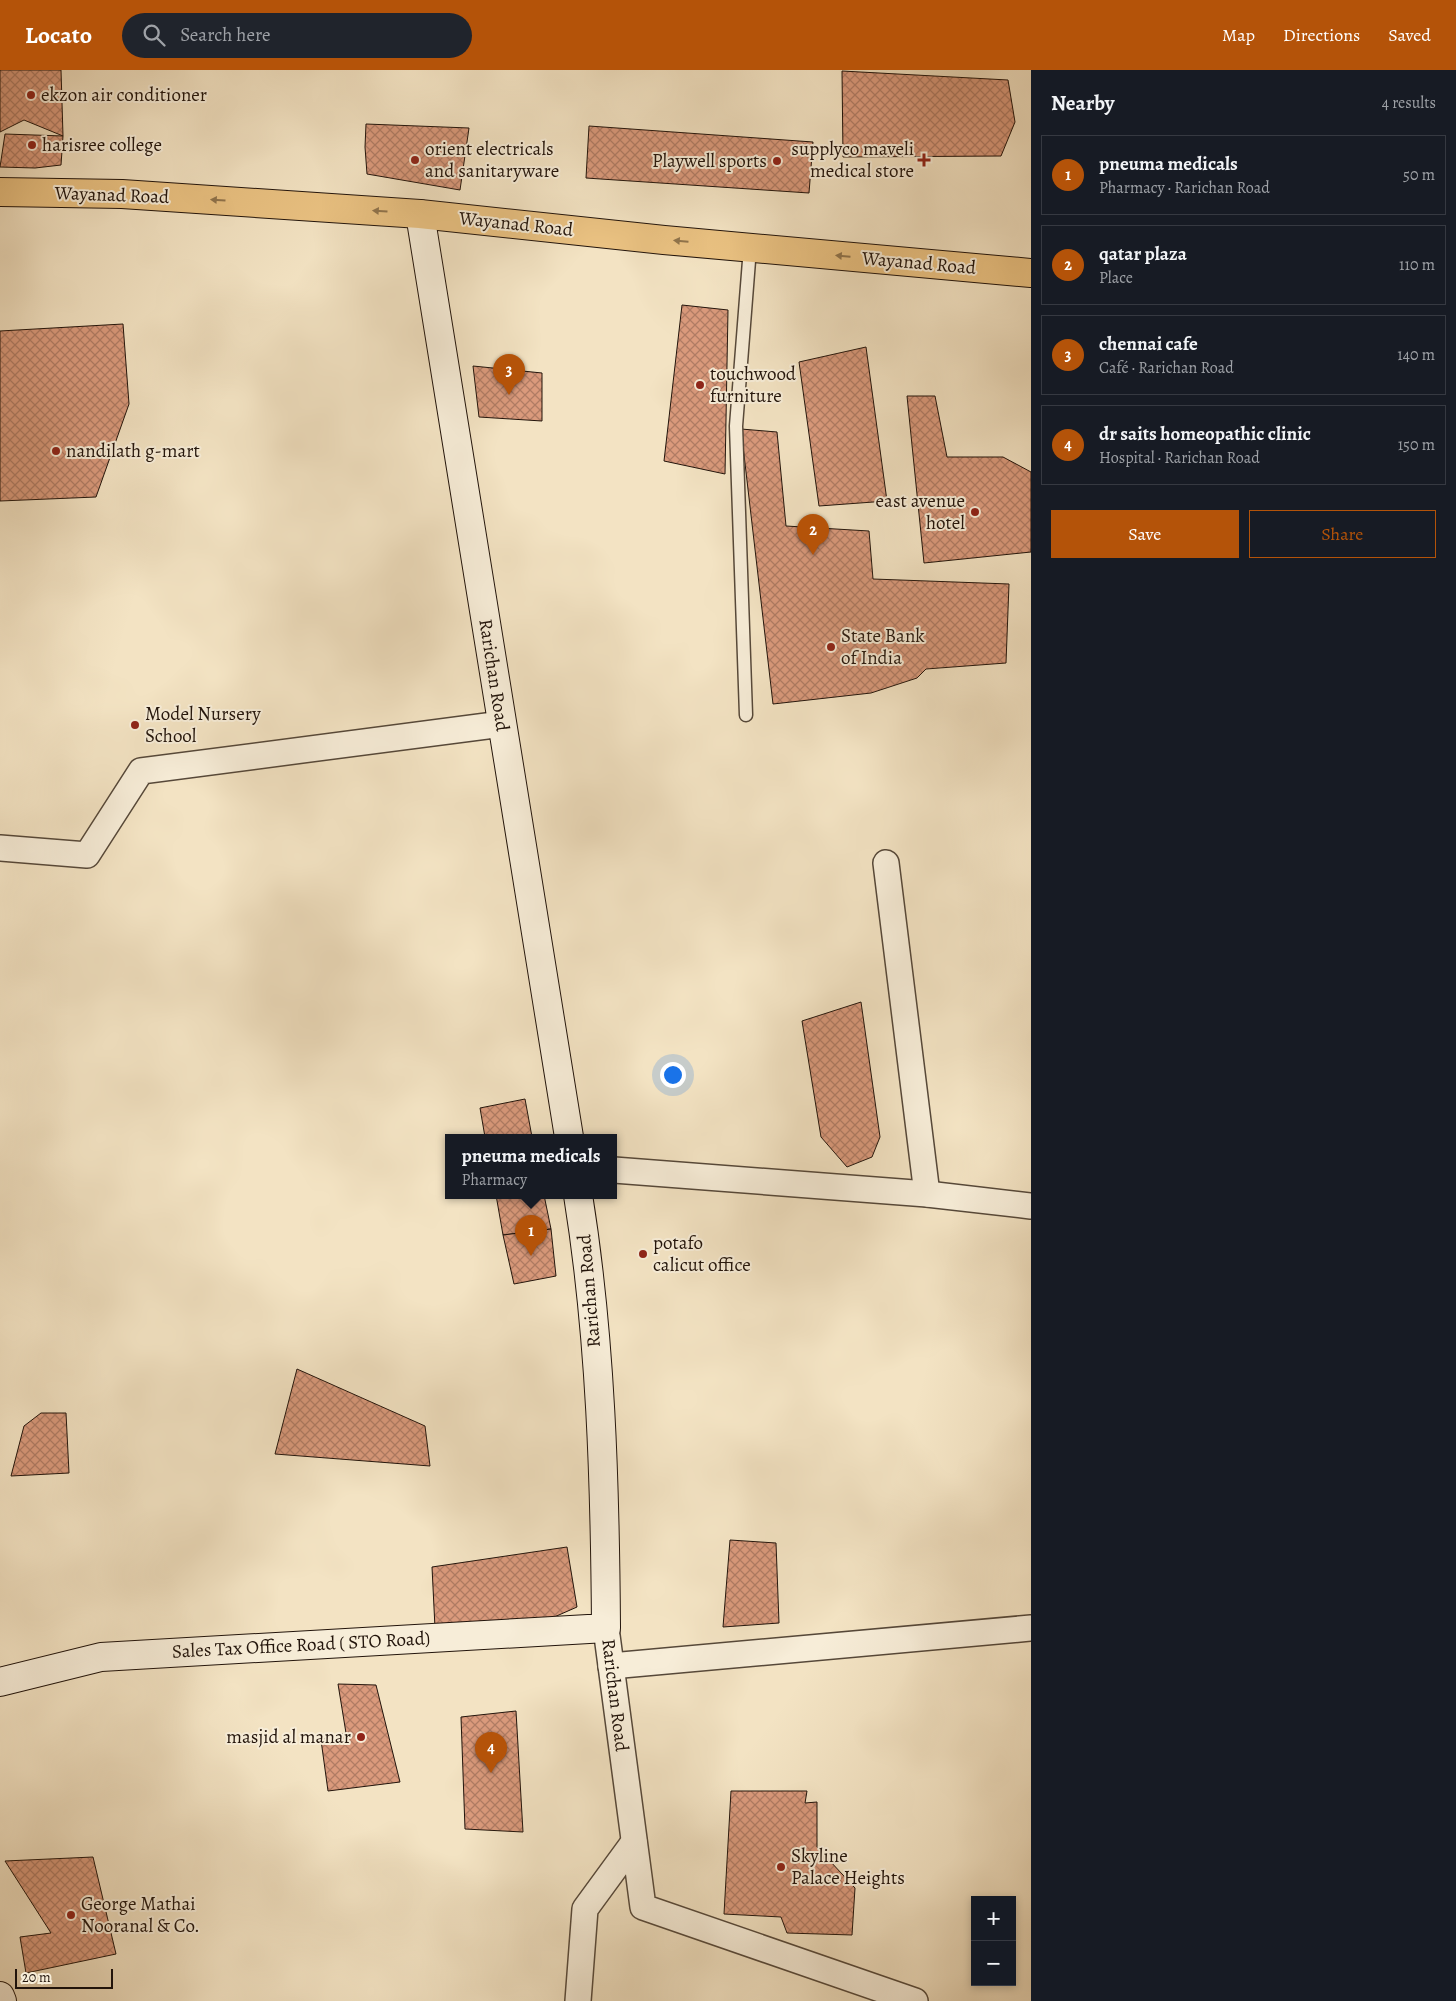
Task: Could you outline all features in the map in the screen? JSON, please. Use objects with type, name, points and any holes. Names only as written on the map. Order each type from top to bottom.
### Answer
[{"type":"main road","name":"Wayanad Road","points":[[0,192],[122,194],[420,214],[750,248],[1031,274]]},
{"type":"street","name":"Rarichan Road","points":[[420,214],[569,1134]]},
{"type":"street","points":[[0,848],[86,855],[141,771],[502,724]]},
{"type":"street","points":[[886,864],[927,1194]]},
{"type":"street","points":[[617,1170],[927,1194],[1031,1206]]},
{"type":"street","name":"Rarichan Road","points":[[579,1199],[586,1248],[604,1478],[606,1628],[643,1907],[915,2001]]},
{"type":"street","name":"Sales Tax Office Road ( STO Road)","points":[[0,1682],[101,1657],[606,1628]]},
{"type":"street","points":[[611,1666],[1031,1628]]},
{"type":"street","points":[[578,2001],[585,1909],[634,1842]]},
{"type":"street","points":[[0,1996],[2,2001]]},
{"type":"lane","points":[[746,715],[736,426],[750,248]]},
{"type":"building","name":"ekzon air conditioner","points":[[0,70],[61,70],[63,136],[24,120],[0,132]]},
{"type":"building","points":[[842,71],[1008,80],[1015,122],[1001,156],[843,157]]},
{"type":"building","name":"orient electricals and sanitaryware","points":[[366,124],[469,128],[460,190],[367,174]]},
{"type":"building","points":[[589,126],[813,142],[809,193],[586,178]]},
{"type":"building","name":"harisree college","points":[[5,134],[63,136],[61,165],[35,168],[0,167]]},
{"type":"building","name":"touchwood furniture","points":[[682,305],[728,310],[725,474],[664,461]]},
{"type":"building","name":"nandilath g-mart","points":[[123,324],[129,404],[96,497],[0,501],[0,331]]},
{"type":"building","points":[[866,347],[887,501],[819,506],[799,362]]},
{"type":"building","points":[[473,366],[542,373],[542,421],[479,417]]},
{"type":"building","name":"east avenue hotel","points":[[907,396],[935,396],[947,457],[1003,457],[1031,472],[1031,552],[924,563]]},
{"type":"building","points":[[741,429],[777,432],[786,526],[869,531],[873,579],[1009,584],[1006,663],[926,669],[917,678],[871,693],[773,704]]},
{"type":"building","points":[[861,1002],[880,1137],[872,1157],[847,1167],[821,1137],[802,1021]]},
{"type":"building","points":[[525,1099],[531,1134],[484,1134],[480,1108]]},
{"type":"building","points":[[497,1199],[545,1199],[551,1229],[503,1235]]},
{"type":"building","points":[[551,1229],[556,1276],[514,1284],[503,1235]]},
{"type":"building","points":[[297,1369],[425,1426],[430,1466],[275,1454]]},
{"type":"building","points":[[41,1413],[66,1413],[69,1473],[11,1476],[24,1426]]},
{"type":"building","points":[[730,1540],[776,1543],[779,1623],[723,1627]]},
{"type":"building","points":[[567,1547],[577,1607],[552,1618],[435,1628],[432,1567]]},
{"type":"building","name":"masjid al manar","points":[[338,1684],[376,1685],[400,1782],[328,1791],[321,1740],[346,1733]]},
{"type":"building","points":[[516,1711],[523,1832],[465,1829],[461,1717]]},
{"type":"building","name":"Skyline Palace Heights","points":[[731,1791],[807,1791],[805,1803],[817,1802],[817,1847],[855,1888],[852,1935],[787,1933],[781,1917],[724,1914]]},
{"type":"building","points":[[93,1857],[116,1954],[26,1973],[20,1937],[51,1933],[5,1861]]},
{"type":"place","name":"ekzon air conditioner","points":[[31,95]]},
{"type":"place","name":"harisree college","points":[[32,145]]},
{"type":"place","name":"orient electricals and sanitaryware","points":[[415,160]]},
{"type":"place","name":"supplyco maveli medical store","points":[[924,160]]},
{"type":"place","name":"Playwell sports","points":[[777,161]]},
{"type":"place","name":"touchwood furniture","points":[[700,385]]},
{"type":"place","name":"chennai cafe","points":[[509,395]]},
{"type":"place","name":"nandilath g-mart","points":[[56,451]]},
{"type":"place","name":"east avenue hotel","points":[[975,512]]},
{"type":"place","name":"qatar plaza","points":[[813,555]]},
{"type":"place","name":"State Bank of India","points":[[831,647]]},
{"type":"place","name":"Model Nursery School","points":[[135,725]]},
{"type":"place","name":"potafo calicut office","points":[[643,1254]]},
{"type":"place","name":"pneuma medicals","points":[[531,1256]]},
{"type":"place","name":"masjid al manar","points":[[361,1737]]},
{"type":"place","name":"dr saits homeopathic clinic","points":[[491,1773]]},
{"type":"place","name":"Skyline Palace Heights","points":[[781,1867]]},
{"type":"place","name":"George Mathai Nooranal & Co.","points":[[71,1915]]}]
